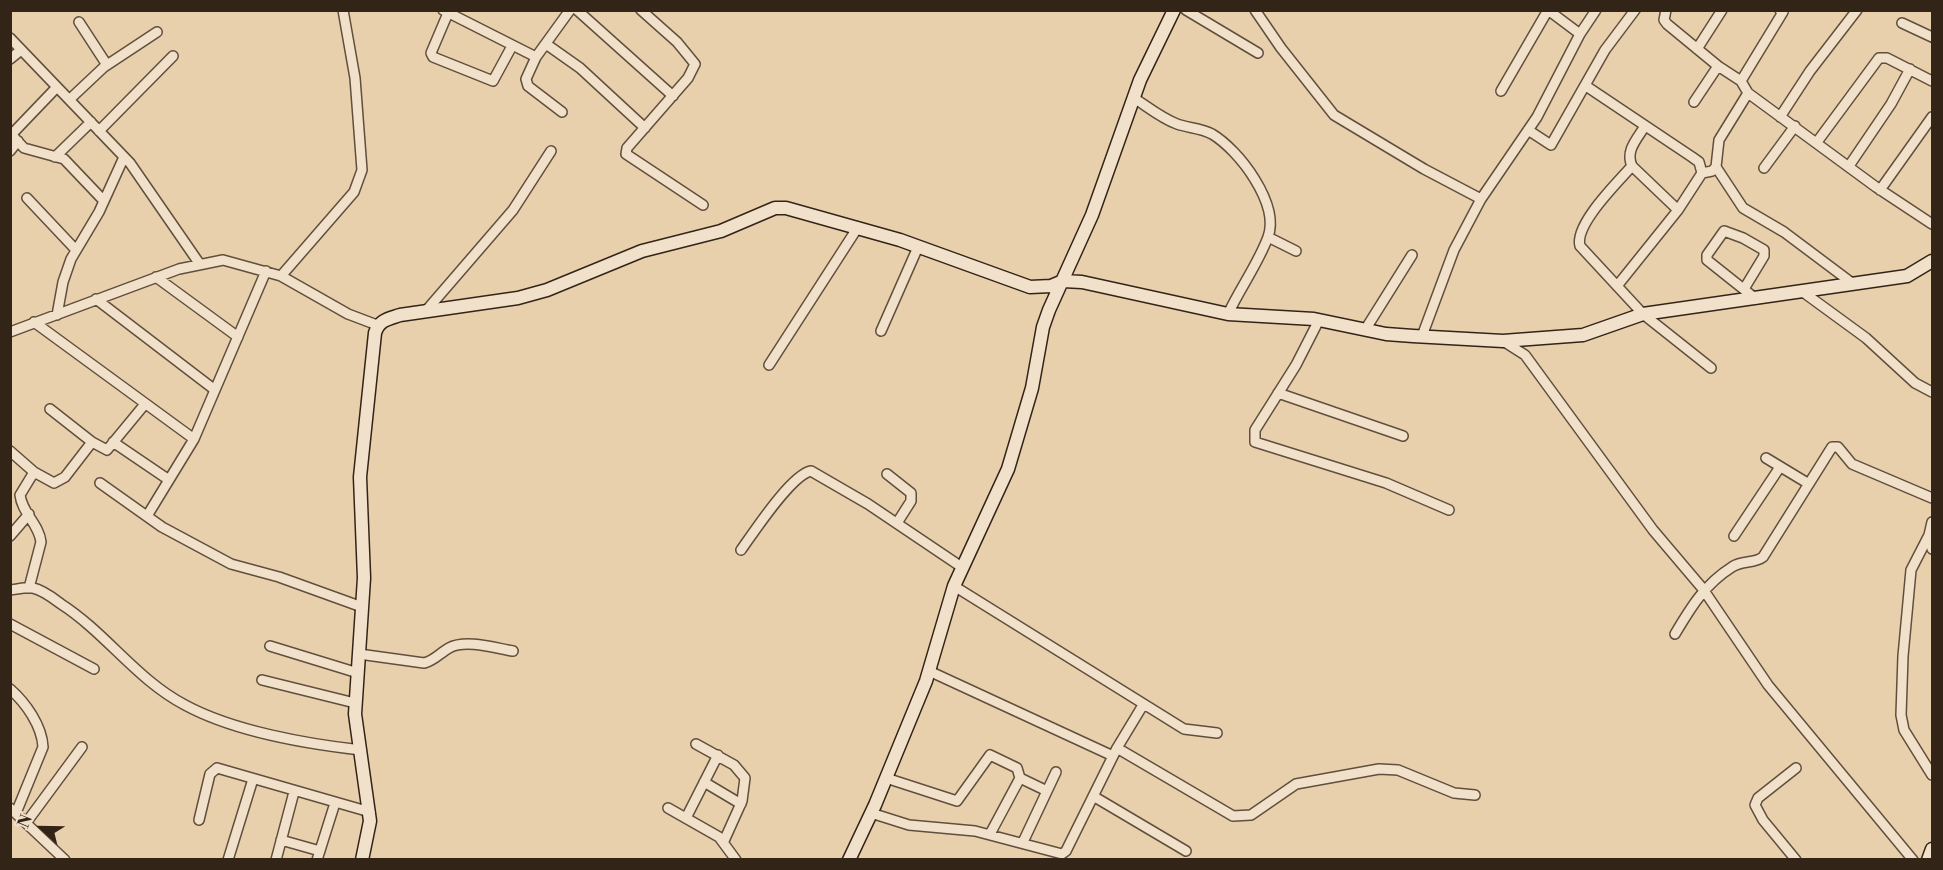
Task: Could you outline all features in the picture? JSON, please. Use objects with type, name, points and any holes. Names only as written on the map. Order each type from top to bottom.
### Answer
[{"type":"street","points":[[281,276],[354,192],[362,170],[355,78],[343,10]]},
{"type":"street","points":[[562,112],[528,86],[525,80],[536,57],[570,10]]},
{"type":"street","points":[[577,10],[673,96]]},
{"type":"street","points":[[641,10],[694,60],[694,69],[627,148],[626,154],[703,205]]},
{"type":"street","points":[[849,860],[886,778],[929,671],[954,586],[1008,469],[1032,388],[1043,327],[1092,215],[1134,98],[1174,10]]},
{"type":"street","points":[[1186,10],[1258,53]]},
{"type":"street","points":[[1255,10],[1281,48],[1334,115],[1414,164],[1481,200]]},
{"type":"street","points":[[1422,336],[1454,250],[1481,200],[1528,130],[1580,34],[1596,10]]},
{"type":"street","points":[[1528,130],[1551,145],[1605,50],[1635,10]]},
{"type":"street","points":[[1665,10],[1664,20],[1667,24],[1718,66],[1741,81],[1749,93],[1880,190],[1932,224]]},
{"type":"street","points":[[1697,49],[1722,10]]},
{"type":"street","points":[[1780,117],[1810,71],[1857,10]]},
{"type":"street","points":[[1501,91],[1548,11],[1580,34]]},
{"type":"street","points":[[1741,81],[1782,11]]},
{"type":"street","points":[[512,46],[493,81],[433,57],[431,53],[445,12],[536,57]]},
{"type":"street","points":[[80,22],[107,65]]},
{"type":"street","points":[[1902,23],[1932,37]]},
{"type":"street","points":[[70,99],[107,65],[157,32]]},
{"type":"street","points":[[10,38],[124,157],[199,263]]},
{"type":"street","points":[[546,44],[580,68],[645,128]]},
{"type":"street","points":[[10,58],[21,50]]},
{"type":"street","points":[[99,131],[173,57]]},
{"type":"street","points":[[1817,142],[1875,60],[1887,58],[1932,81]]},
{"type":"street","points":[[1694,102],[1718,66]]},
{"type":"street","points":[[1849,166],[1885,113],[1910,69]]},
{"type":"street","points":[[1586,86],[1699,162],[1702,172],[1678,210],[1617,286]]},
{"type":"street","points":[[10,151],[13,136],[57,87]]},
{"type":"street","points":[[1749,93],[1719,140],[1716,167],[1743,208],[1784,232],[1852,283]]},
{"type":"street","points":[[1134,98],[1175,123],[1211,134],[1233,151],[1262,192],[1268,212],[1268,237],[1228,314]]},
{"type":"street","points":[[1880,190],[1932,117]]},
{"type":"street","points":[[56,157],[92,122]]},
{"type":"street","points":[[1645,126],[1629,155],[1632,166],[1678,210]]},
{"type":"street","points":[[1764,168],[1795,126]]},
{"type":"street","points":[[13,136],[24,148],[56,157],[72,166],[104,201]]},
{"type":"street","points":[[425,312],[513,210],[551,152]]},
{"type":"street","points":[[57,315],[63,282],[76,250],[104,201],[124,157]]},
{"type":"street","points":[[1632,166],[1583,225],[1578,240],[1585,253],[1643,314],[1711,368]]},
{"type":"street","points":[[1702,172],[1712,171],[1716,167]]},
{"type":"street","points":[[27,198],[76,250]]},
{"type":"street","points":[[10,332],[156,277],[199,263],[223,260],[281,276],[348,314],[377,325],[400,315],[518,298],[547,290],[642,251],[721,231],[775,208],[786,208],[858,227],[1030,287],[1051,286],[1063,281],[1082,282],[1228,314],[1319,320],[1365,330],[1422,336],[1503,341],[1583,335],[1643,314],[1907,276],[1932,261]]},
{"type":"street","points":[[769,365],[858,227]]},
{"type":"street","points":[[1744,289],[1764,256],[1764,250],[1743,238],[1724,231],[1707,255],[1707,260],[1756,299]]},
{"type":"street","points":[[1268,237],[1296,251]]},
{"type":"street","points":[[881,331],[918,247]]},
{"type":"street","points":[[1365,330],[1412,255]]},
{"type":"street","points":[[147,516],[194,439],[266,271]]},
{"type":"street","points":[[156,277],[238,337]]},
{"type":"street","points":[[1803,292],[1866,338],[1915,383],[1932,392]]},
{"type":"street","points":[[96,299],[215,390]]},
{"type":"street","points":[[1319,320],[1255,430],[1255,442],[1386,483],[1449,510]]},
{"type":"street","points":[[34,322],[194,439]]},
{"type":"street","points":[[362,860],[369,832],[370,812],[355,703],[362,607],[360,477],[377,325]]},
{"type":"street","points":[[1503,341],[1525,355],[1653,530],[1703,589],[1768,685],[1913,860]]},
{"type":"street","points":[[1278,393],[1403,436]]},
{"type":"street","points":[[50,409],[92,442],[106,450],[145,404]]},
{"type":"street","points":[[10,451],[34,472],[49,481],[59,482],[92,442]]},
{"type":"street","points":[[113,442],[169,480]]},
{"type":"street","points":[[1675,634],[1703,589],[1733,566],[1757,562],[1763,557],[1835,446],[1852,464],[1932,498]]},
{"type":"street","points":[[1766,458],[1809,484]]},
{"type":"street","points":[[1734,536],[1780,467]]},
{"type":"street","points":[[741,550],[775,504],[801,475],[811,471],[963,568]]},
{"type":"street","points":[[29,588],[41,542],[39,530],[20,495],[34,472]]},
{"type":"street","points":[[887,474],[911,493],[911,501],[897,524]]},
{"type":"street","points":[[100,483],[147,516],[231,564],[279,576],[362,607]]},
{"type":"street","points":[[10,536],[29,514]]},
{"type":"street","points":[[1932,522],[1929,535],[1911,570],[1902,656],[1902,722],[1915,749],[1932,775]]},
{"type":"street","points":[[1929,535],[1932,549]]},
{"type":"street","points":[[954,586],[1184,729],[1216,734]]},
{"type":"street","points":[[10,590],[29,588],[47,594],[68,608],[153,685],[186,706],[211,717],[307,744],[361,750]]},
{"type":"street","points":[[10,624],[94,669]]},
{"type":"street","points":[[359,654],[424,663],[430,662],[450,648],[462,645],[513,651]]},
{"type":"street","points":[[270,646],[358,673]]},
{"type":"street","points":[[929,671],[1115,752],[1233,816],[1251,815],[1296,784],[1379,769],[1398,770],[1454,793],[1475,795]]},
{"type":"street","points":[[262,680],[355,703]]},
{"type":"street","points":[[10,689],[21,701],[42,736],[43,747],[13,810],[65,860]]},
{"type":"street","points":[[871,813],[909,825],[990,834],[1054,853],[1066,851],[1115,752],[1143,705]]},
{"type":"street","points":[[696,744],[734,765],[745,778],[745,790],[741,804],[724,842]]},
{"type":"street","points":[[26,823],[82,747]]},
{"type":"street","points":[[686,818],[718,755]]},
{"type":"street","points":[[886,778],[957,801],[990,755],[1017,768],[1020,778],[990,834]]},
{"type":"street","points":[[199,820],[213,770],[217,768],[370,812]]},
{"type":"street","points":[[1796,768],[1758,798],[1755,805],[1763,820],[1796,860]]},
{"type":"street","points":[[1023,842],[1056,772]]},
{"type":"street","points":[[1020,778],[1047,791]]},
{"type":"street","points":[[228,860],[253,780]]},
{"type":"street","points":[[704,782],[741,804]]},
{"type":"street","points":[[276,860],[294,792]]},
{"type":"street","points":[[1093,796],[1186,851]]},
{"type":"street","points":[[281,840],[319,855],[334,803]]},
{"type":"street","points":[[668,808],[724,842],[736,860]]},
{"type":"street","points":[[1928,860],[1932,849]]}]
